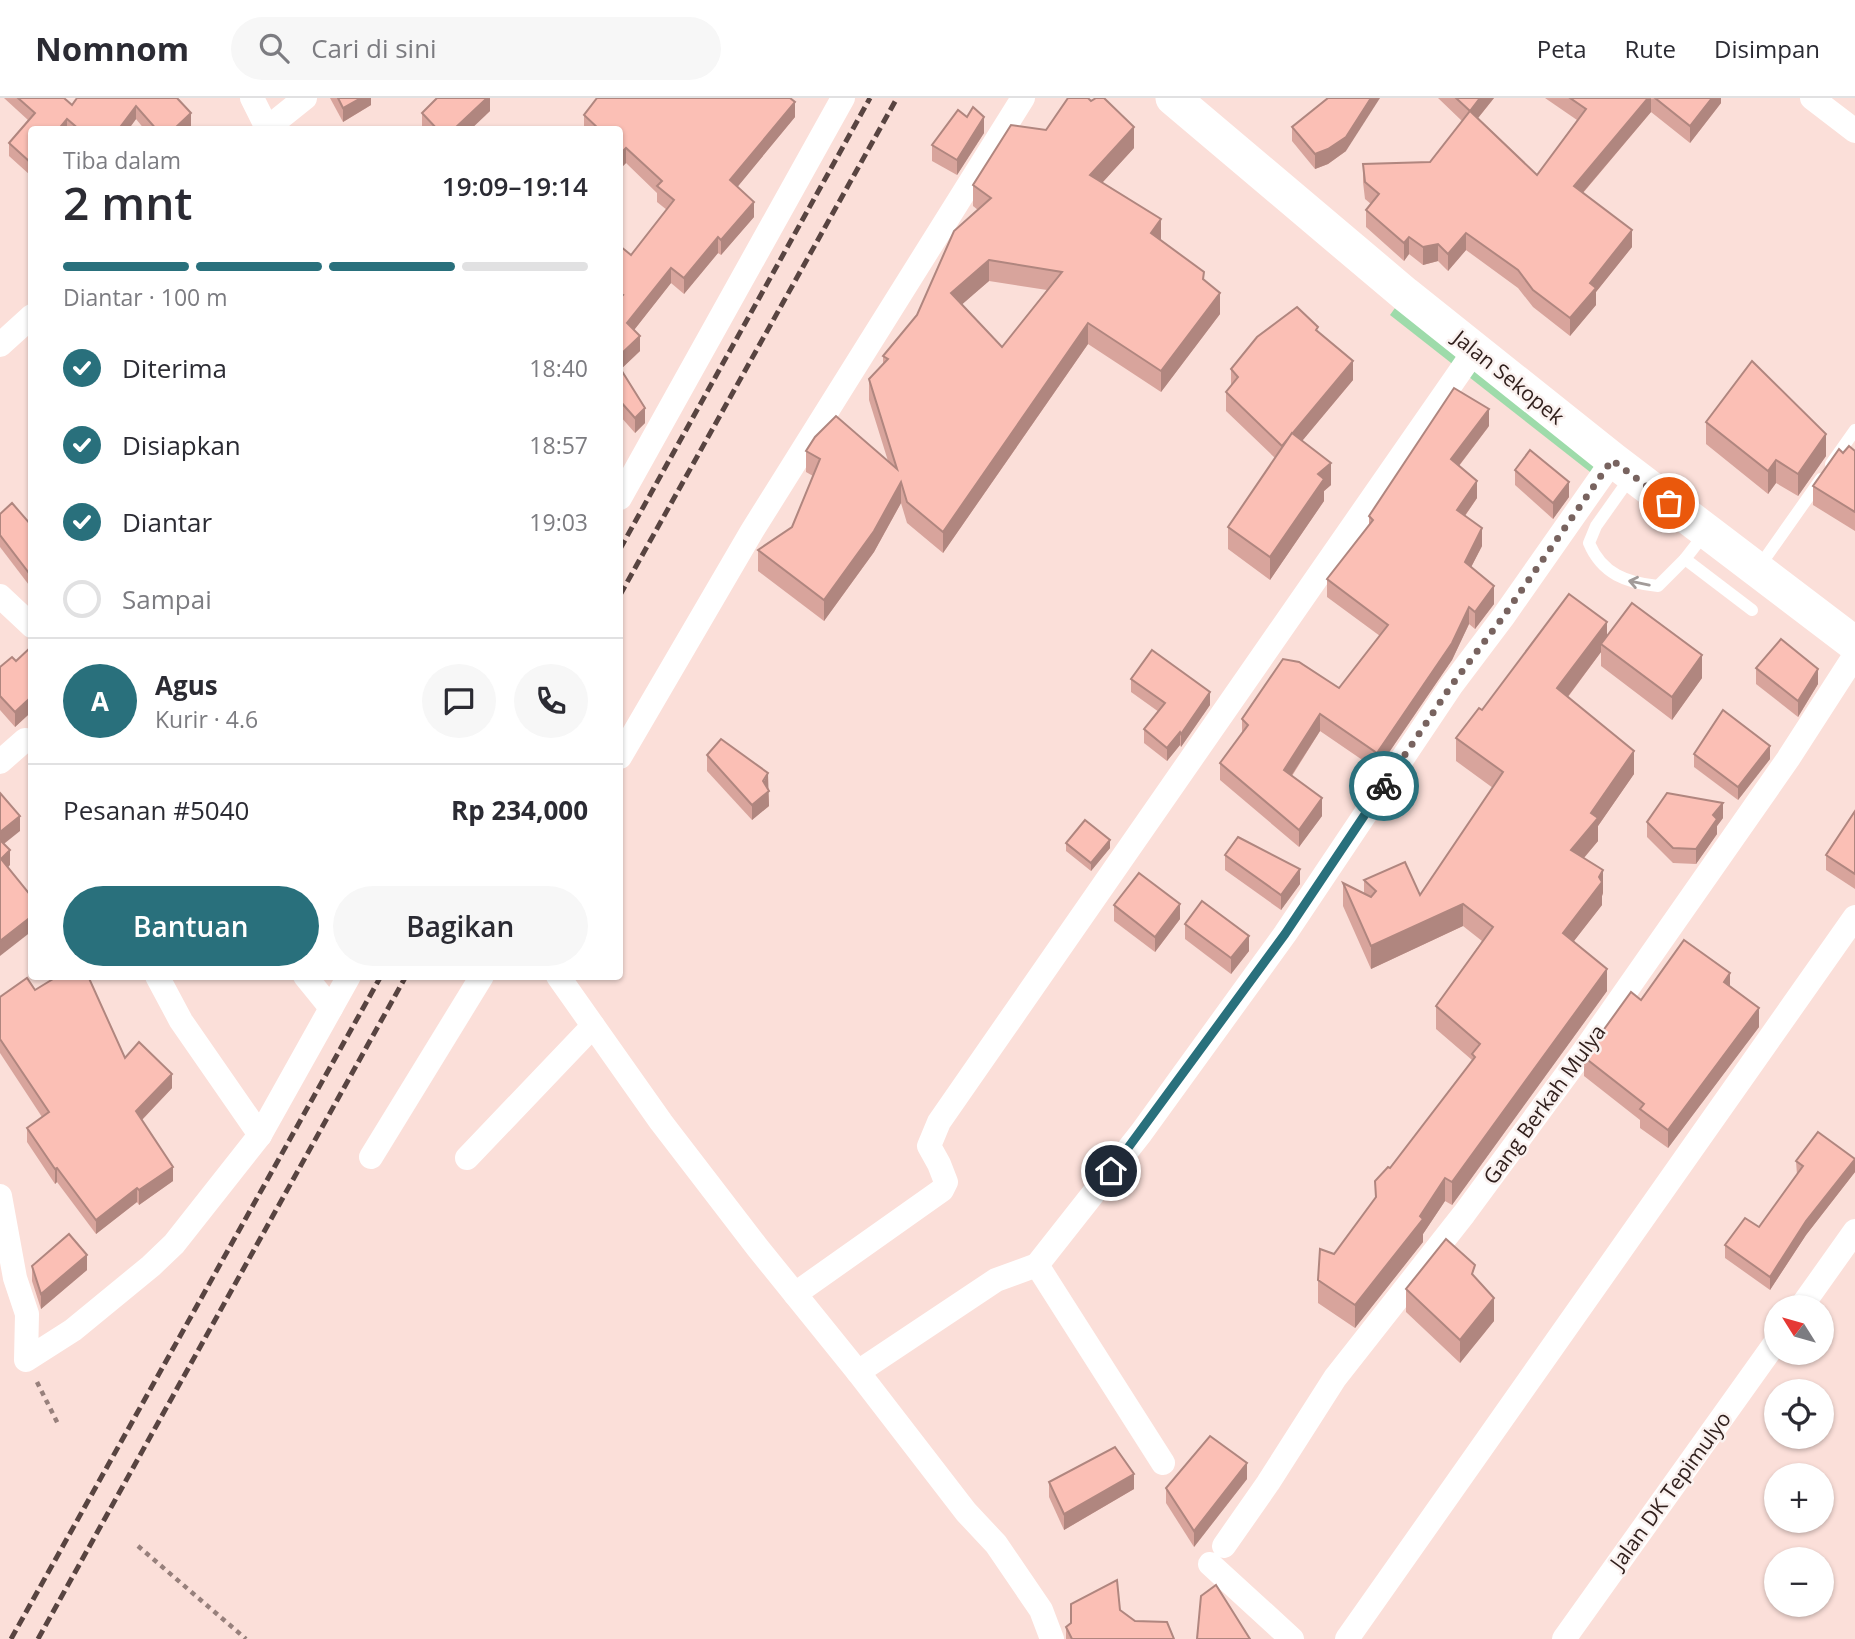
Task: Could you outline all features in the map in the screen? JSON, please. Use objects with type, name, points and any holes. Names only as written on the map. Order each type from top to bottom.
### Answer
[{"type":"street","points":[[252,98],[266,126]]},
{"type":"street","points":[[271,126],[305,98]]},
{"type":"street","points":[[623,493],[843,98]]},
{"type":"street","points":[[623,752],[752,531],[1023,98]]},
{"type":"street","name":"Jalan Sekopek","points":[[1173,98],[1394,285],[1622,467],[1757,570],[1852,656]]},
{"type":"street","points":[[1812,98],[1855,131]]},
{"type":"street","points":[[0,345],[28,320]]},
{"type":"street","points":[[795,1294],[942,1190],[946,1182],[929,1146],[939,1122],[1475,350]]},
{"type":"street","points":[[859,1372],[996,1280],[1037,1265],[1141,1133],[1277,945],[1451,686],[1622,467]]},
{"type":"street","points":[[0,596],[28,622]]},
{"type":"street","name":"Gang Berkah Mulya","points":[[1292,1639],[1217,1555],[1268,1483],[1335,1378],[1464,1214],[1586,1048],[1780,770],[1852,656]]},
{"type":"street","points":[[0,762],[28,742]]},
{"type":"street","points":[[1347,1639],[1855,917]]},
{"type":"street","points":[[159,980],[181,1021],[260,1135]]},
{"type":"street","points":[[307,980],[331,1008]]},
{"type":"street","points":[[26,1360],[74,1330],[174,1244],[260,1135],[347,980]]},
{"type":"street","points":[[371,1157],[480,980]]},
{"type":"street","points":[[561,980],[661,1122],[966,1512],[996,1544],[1041,1610],[1052,1639]]},
{"type":"street","points":[[467,1158],[593,1026]]},
{"type":"street","points":[[0,1196],[15,1278],[27,1314],[26,1360]]},
{"type":"street","points":[[1810,1295],[1855,1231]]},
{"type":"street","points":[[1037,1265],[1163,1463]]},
{"type":"street","name":"Jalan DK Tepimulyo","points":[[1564,1639],[1764,1359]]},
{"type":"lane","points":[[1757,570],[1855,430]]},
{"type":"lane","points":[[1622,467],[1589,543],[1595,559],[1631,583],[1658,586],[1685,559],[1706,531]]},
{"type":"lane","points":[[1685,559],[1752,610]]},
{"type":"path","points":[[26,1360],[59,1426]]},
{"type":"path","points":[[138,1546],[246,1639]]},
{"type":"green space","points":[[1405,294],[1613,460],[1599,479],[1390,315]]},
{"type":"building","points":[[18,98],[64,98],[72,105],[77,98],[177,98],[191,113],[177,126],[154,126],[136,106],[121,126],[75,126],[67,119],[61,126],[28,126],[28,160],[9,143],[35,113]]},
{"type":"building","points":[[338,98],[361,98],[343,108]]},
{"type":"building","points":[[437,98],[487,98],[457,126],[434,126],[422,113]]},
{"type":"building","points":[[597,98],[790,98],[795,102],[730,180],[754,202],[721,240],[718,237],[684,278],[671,268],[627,323],[640,336],[623,352],[623,248],[631,255],[674,200],[657,186],[662,181],[626,148],[623,151],[623,126],[596,126],[584,115]]},
{"type":"building","points":[[1068,98],[1088,98],[1091,101],[1104,98],[1134,127],[1090,175],[1161,219],[1151,233],[1204,272],[1203,279],[1220,293],[1161,371],[1088,323],[943,532],[907,502],[901,482],[874,531],[824,600],[758,550],[792,527],[820,459],[806,451],[815,437],[836,416],[897,469],[869,379],[888,359],[883,356],[917,315],[954,231],[991,198],[973,185],[1011,125],[1046,130]],"holes":[[[989,260],[1062,272],[1002,347],[951,293]]]},
{"type":"building","points":[[1328,98],[1371,98],[1346,137],[1315,154],[1292,127]]},
{"type":"building","points":[[1456,98],[1480,98],[1470,111]]},
{"type":"building","points":[[1570,98],[1648,98],[1574,186],[1632,230],[1590,283],[1596,288],[1570,318],[1533,290],[1518,270],[1466,233],[1448,254],[1438,244],[1423,247],[1409,237],[1404,243],[1366,210],[1379,194],[1365,182],[1363,164],[1430,162],[1470,111],[1537,175],[1586,109]]},
{"type":"building","points":[[1655,98],[1712,98],[1690,126]]},
{"type":"building","points":[[973,107],[984,117],[957,160],[932,145],[958,110],[967,117]]},
{"type":"building","points":[[1297,307],[1318,327],[1316,330],[1353,361],[1282,446],[1226,392],[1238,377],[1231,369],[1257,337]]},
{"type":"building","points":[[1752,361],[1826,434],[1798,474],[1776,460],[1768,471],[1706,422]]},
{"type":"building","points":[[623,373],[645,408],[635,418],[623,404]]},
{"type":"building","points":[[1454,388],[1489,409],[1451,459],[1477,481],[1457,510],[1482,528],[1465,562],[1494,586],[1475,612],[1469,607],[1452,643],[1377,753],[1320,714],[1284,770],[1322,798],[1299,830],[1220,763],[1248,725],[1242,719],[1283,659],[1299,662],[1339,688],[1388,625],[1327,579],[1373,520],[1369,516]]},
{"type":"building","points":[[1292,433],[1331,463],[1318,474],[1324,479],[1270,557],[1228,527]]},
{"type":"building","points":[[1849,446],[1855,451],[1855,512],[1813,486],[1839,449],[1843,453]]},
{"type":"building","points":[[1530,450],[1569,482],[1553,503],[1515,470]]},
{"type":"building","points":[[12,503],[28,521],[28,572],[0,535],[0,514]]},
{"type":"building","points":[[1569,594],[1607,622],[1557,688],[1634,751],[1591,813],[1598,818],[1571,850],[1603,870],[1599,877],[1602,882],[1563,933],[1607,969],[1452,1182],[1445,1178],[1420,1216],[1423,1219],[1355,1305],[1318,1280],[1320,1249],[1334,1254],[1376,1197],[1375,1181],[1390,1168],[1475,1057],[1472,1054],[1480,1044],[1436,1006],[1493,927],[1463,904],[1371,946],[1343,883],[1371,897],[1376,891],[1364,880],[1405,862],[1420,895],[1503,772],[1456,738],[1479,708],[1482,710]]},
{"type":"building","points":[[1632,603],[1702,655],[1672,697],[1601,644]]},
{"type":"building","points":[[1781,639],[1818,669],[1798,701],[1756,668]]},
{"type":"building","points":[[28,650],[28,700],[15,712],[0,696],[0,667],[12,657],[16,661]]},
{"type":"building","points":[[1152,650],[1210,692],[1181,734],[1180,732],[1167,748],[1144,729],[1165,703],[1131,679]]},
{"type":"building","points":[[1723,710],[1770,746],[1738,787],[1694,754]]},
{"type":"building","points":[[721,739],[768,773],[763,781],[769,791],[752,805],[707,755]]},
{"type":"building","points":[[0,793],[20,816],[0,832]]},
{"type":"building","points":[[1667,793],[1723,803],[1713,815],[1717,819],[1696,849],[1673,848],[1647,822]]},
{"type":"building","points":[[1855,811],[1855,874],[1826,855]]},
{"type":"building","points":[[1085,820],[1110,840],[1091,863],[1066,843]]},
{"type":"building","points":[[1238,837],[1300,869],[1281,895],[1225,855]]},
{"type":"building","points":[[0,840],[10,850],[1,859],[28,892],[28,919],[0,941]]},
{"type":"building","points":[[1139,873],[1180,904],[1155,937],[1114,905]]},
{"type":"building","points":[[1202,901],[1249,936],[1231,958],[1185,924]]},
{"type":"building","points":[[1684,940],[1730,973],[1724,982],[1759,1008],[1668,1130],[1640,1109],[1644,1104],[1584,1057],[1631,992],[1641,1000]]},
{"type":"building","points":[[27,978],[35,990],[51,980],[90,980],[125,1058],[139,1042],[172,1074],[136,1111],[173,1167],[139,1190],[137,1188],[96,1220],[57,1168],[55,1169],[27,1128],[49,1112],[0,1039],[0,997]]},
{"type":"building","points":[[1818,1132],[1855,1159],[1806,1221],[1770,1277],[1725,1245],[1745,1218],[1759,1227],[1803,1166],[1796,1161]]},
{"type":"building","points":[[69,1234],[87,1255],[41,1294],[32,1266]]},
{"type":"building","points":[[1446,1239],[1475,1265],[1472,1274],[1494,1298],[1460,1340],[1406,1289]]},
{"type":"building","points":[[1210,1436],[1247,1463],[1194,1531],[1166,1488]]},
{"type":"building","points":[[1115,1447],[1134,1474],[1064,1514],[1049,1482]]},
{"type":"building","points":[[1117,1580],[1120,1610],[1135,1621],[1167,1622],[1174,1639],[1072,1639],[1066,1627],[1071,1623],[1071,1604]]},
{"type":"building","points":[[1216,1585],[1250,1639],[1197,1639],[1201,1596]]},
{"type":"railway","points":[[623,544],[870,98]]},
{"type":"railway","points":[[623,590],[897,98]]},
{"type":"railway","points":[[11,1639],[379,980]]},
{"type":"railway","points":[[38,1639],[404,980]]},
{"type":"way so far","points":[[1384,786],[1451,686],[1503,617],[1612,460],[1669,503]]},
{"type":"route","points":[[1111,1171],[1285,934],[1384,786]]}]
